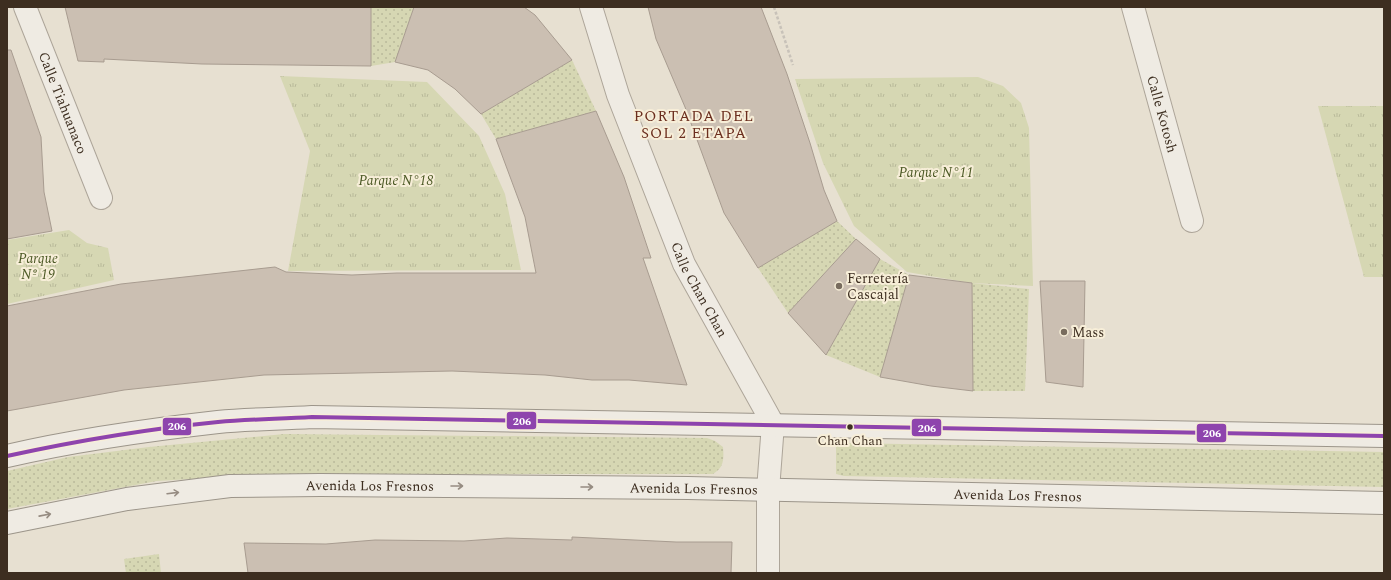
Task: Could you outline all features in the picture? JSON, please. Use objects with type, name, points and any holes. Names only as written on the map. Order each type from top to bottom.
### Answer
[{"type":"main road","name":"Calle Tiahuanaco","points":[[25,7],[101,198]]},
{"type":"main road","name":"Calle Chan Chan","points":[[591,7],[618,95],[684,264],[773,424]]},
{"type":"main road","name":"Calle Kotosh","points":[[1133,7],[1192,221]]},
{"type":"main road","points":[[7,456],[65,443],[130,433],[219,422],[312,417],[1384,436]]},
{"type":"main road","points":[[768,573],[768,490],[773,424]]},
{"type":"main road","name":"Avenida Los Fresnos","points":[[7,523],[127,499],[230,486],[320,485],[768,490],[1384,503]]},
{"type":"path","points":[[774,7],[793,65]]},
{"type":"green space","points":[[371,7],[414,7],[395,62],[371,66]]},
{"type":"green space","points":[[572,60],[596,111],[496,139],[481,114]]},
{"type":"green space","name":"Parque N°18","points":[[280,76],[427,82],[479,136],[505,194],[521,270],[288,271],[310,151]]},
{"type":"green space","name":"Parque N°11","points":[[978,77],[1003,86],[1021,103],[1029,128],[1033,286],[971,283],[907,272],[854,226],[823,163],[795,79]]},
{"type":"green space","points":[[1318,106],[1384,106],[1384,277],[1364,277]]},
{"type":"green space","points":[[837,221],[856,239],[788,313],[758,268]]},
{"type":"green space","name":"Parque Nº 19","points":[[69,230],[87,243],[108,248],[114,280],[7,304],[7,240]]},
{"type":"green space","points":[[880,259],[909,275],[880,377],[826,355]]},
{"type":"green space","points":[[972,283],[1029,289],[1025,391],[973,391]]},
{"type":"green space","points":[[284,434],[707,438],[715,441],[723,447],[723,455],[721,466],[717,472],[713,474],[275,474],[157,481],[7,509],[7,471],[68,457],[149,447]]},
{"type":"green space","points":[[836,444],[1384,452],[1384,487],[844,476],[836,474]]},
{"type":"green space","points":[[159,554],[161,573],[126,573],[124,559]]},
{"type":"building","points":[[65,7],[371,7],[371,66],[202,64],[104,59],[104,62],[78,61]]},
{"type":"building","points":[[414,7],[524,7],[535,15],[572,60],[481,114],[455,89],[428,70],[395,62]]},
{"type":"building","points":[[648,7],[761,7],[787,74],[824,190],[837,221],[758,268],[724,213],[685,107],[656,39]]},
{"type":"building","points":[[7,50],[11,50],[41,137],[44,192],[52,231],[7,239]]},
{"type":"building","points":[[596,111],[624,177],[651,258],[643,258],[687,385],[629,380],[592,380],[545,375],[452,371],[264,375],[124,390],[7,411],[7,306],[121,284],[275,267],[286,272],[352,275],[397,273],[536,273],[525,217],[496,139]]},
{"type":"building","name":"Ferretería Cascajal","points":[[856,239],[880,259],[826,355],[788,313]]},
{"type":"building","points":[[909,275],[972,283],[973,391],[931,386],[880,377]]},
{"type":"building","name":"Mass","points":[[1040,281],[1085,281],[1083,387],[1046,382]]},
{"type":"building","points":[[572,537],[676,542],[732,542],[731,573],[248,573],[244,543],[326,544],[375,540],[464,541],[507,538],[572,540]]},
{"type":"transit line","name":"206","points":[[7,456],[85,440],[165,428],[230,421],[312,417],[1384,436]]},
{"type":"place","name":"Ferretería Cascajal","points":[[839,286]]},
{"type":"place","name":"Mass","points":[[1064,332]]},
{"type":"place","name":"Chan Chan","points":[[850,427]]},
{"type":"district","name":"PORTADA DEL SOL 2 ETAPA","points":[[694,124]]}]
